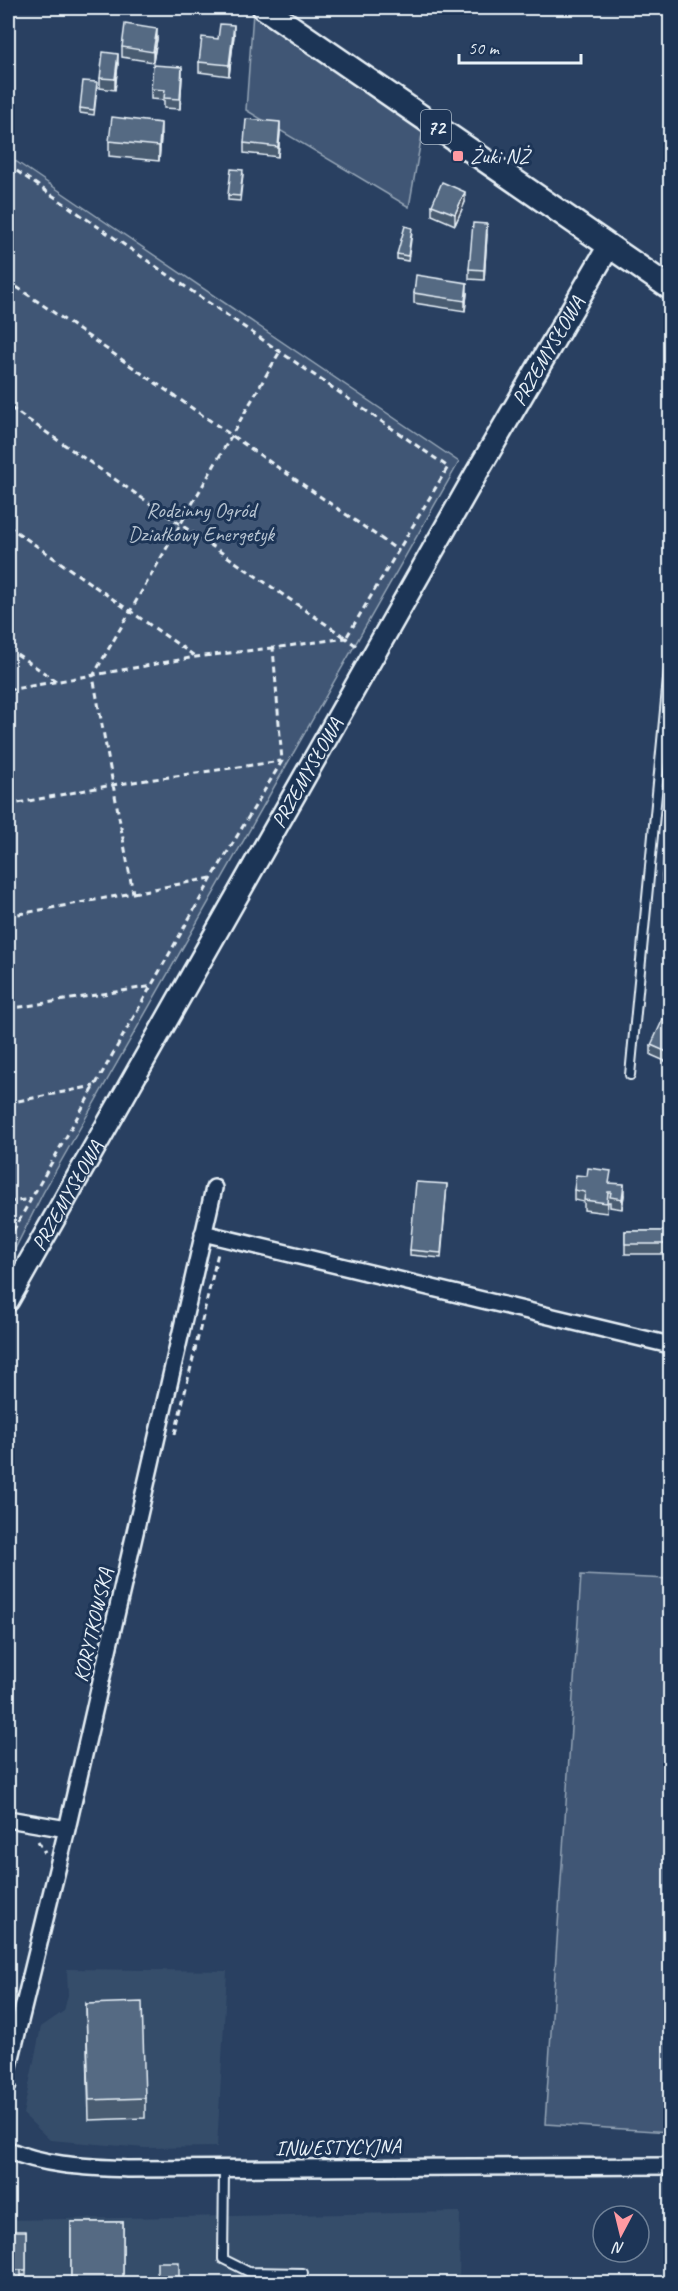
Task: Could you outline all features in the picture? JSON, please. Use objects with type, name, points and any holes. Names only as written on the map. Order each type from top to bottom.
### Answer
[{"type":"main road","name":"72","points":[[264,8],[670,288]]},
{"type":"main road","name":"PRZEMYSŁOWA","points":[[8,1300],[372,658],[609,246]]},
{"type":"street","name":"KORYTKOWSKA","points":[[8,2070],[67,1829],[214,1188]]},
{"type":"street","points":[[203,1233],[670,1345]]},
{"type":"street","points":[[8,1819],[67,1829]]},
{"type":"street","name":"INWESTYCYJNA","points":[[8,2150],[26,2158],[74,2166],[224,2169],[670,2166]]},
{"type":"lane","points":[[630,1075],[670,658]]},
{"type":"lane","points":[[224,2169],[223,2259],[249,2272],[303,2273]]},
{"type":"path","points":[[8,165],[448,467],[346,638]]},
{"type":"path","points":[[8,281],[399,551]]},
{"type":"path","points":[[133,893],[93,676],[279,353]]},
{"type":"path","points":[[8,406],[182,523],[372,658]]},
{"type":"path","points":[[8,526],[196,657]]},
{"type":"path","points":[[8,690],[196,657],[346,638]]},
{"type":"path","points":[[8,648],[58,681]]},
{"type":"path","points":[[8,1240],[212,878],[282,761],[273,648]]},
{"type":"path","points":[[8,805],[112,785],[282,761]]},
{"type":"path","points":[[8,916],[212,878]]},
{"type":"path","points":[[8,1009],[153,986]]},
{"type":"path","points":[[8,1102],[95,1085]]},
{"type":"path","points":[[8,1202],[32,1199]]},
{"type":"path","points":[[30,1836],[43,1846],[46,1858],[44,1870],[56,1873]]},
{"type":"shaded area","points":[[67,1969],[227,1971],[217,2147],[145,2148],[50,2140],[23,2114],[41,2027],[64,2011],[68,1995]]},
{"type":"shaded area","points":[[460,2212],[459,2283],[8,2283],[8,2220]]},
{"type":"green space","points":[[253,12],[424,123],[409,207],[246,110]]},
{"type":"green space","name":"Rodzinny Ogród Działkowy Energetyk","points":[[8,156],[459,462],[43,1193],[8,1263]]},
{"type":"green space","points":[[581,1575],[670,1579],[670,2132],[545,2124]]},
{"type":"building","points":[[125,24],[157,29],[153,52],[122,47]]},
{"type":"building","points":[[220,24],[234,25],[229,65],[199,62],[202,37],[218,39]]},
{"type":"building","points":[[103,52],[118,54],[115,79],[100,78]]},
{"type":"building","points":[[153,65],[182,67],[180,99],[164,98],[165,90],[151,89]]},
{"type":"building","points":[[83,81],[97,82],[94,110],[80,108]]},
{"type":"building","points":[[112,117],[161,123],[159,146],[109,141]]},
{"type":"building","points":[[246,119],[280,122],[278,147],[244,143]]},
{"type":"building","points":[[231,169],[243,170],[240,196],[228,195]]},
{"type":"building","points":[[442,182],[465,192],[455,214],[432,205]]},
{"type":"building","points":[[473,223],[487,224],[484,270],[469,269]]},
{"type":"building","points":[[405,226],[412,228],[408,256],[397,254]]},
{"type":"building","points":[[416,275],[467,283],[465,301],[414,293]]},
{"type":"building","points":[[664,854],[670,855],[670,877],[662,876]]},
{"type":"building","points":[[663,1019],[670,1022],[670,1045],[667,1052],[651,1045]]},
{"type":"building","points":[[588,1168],[611,1171],[609,1183],[624,1184],[622,1199],[610,1197],[611,1192],[608,1192],[607,1203],[584,1200],[585,1192],[574,1190],[576,1175],[587,1176]]},
{"type":"building","points":[[416,1182],[447,1184],[441,1253],[410,1250]]},
{"type":"building","points":[[625,1231],[670,1231],[670,1244],[625,1244]]},
{"type":"building","points":[[142,2002],[145,2098],[89,2100],[86,2004]]},
{"type":"building","points":[[71,2222],[123,2222],[123,2282],[71,2282]]},
{"type":"building","points":[[8,2231],[26,2231],[26,2270],[8,2270]]},
{"type":"building","points":[[157,2262],[179,2262],[179,2283],[157,2283]]},
{"type":"building","points":[[8,2270],[21,2270],[21,2283],[8,2283]]},
{"type":"building","points":[[275,2280],[306,2281],[306,2283],[275,2283]]},
{"type":"place","name":"Żuki NŻ","points":[[458,156]]}]
